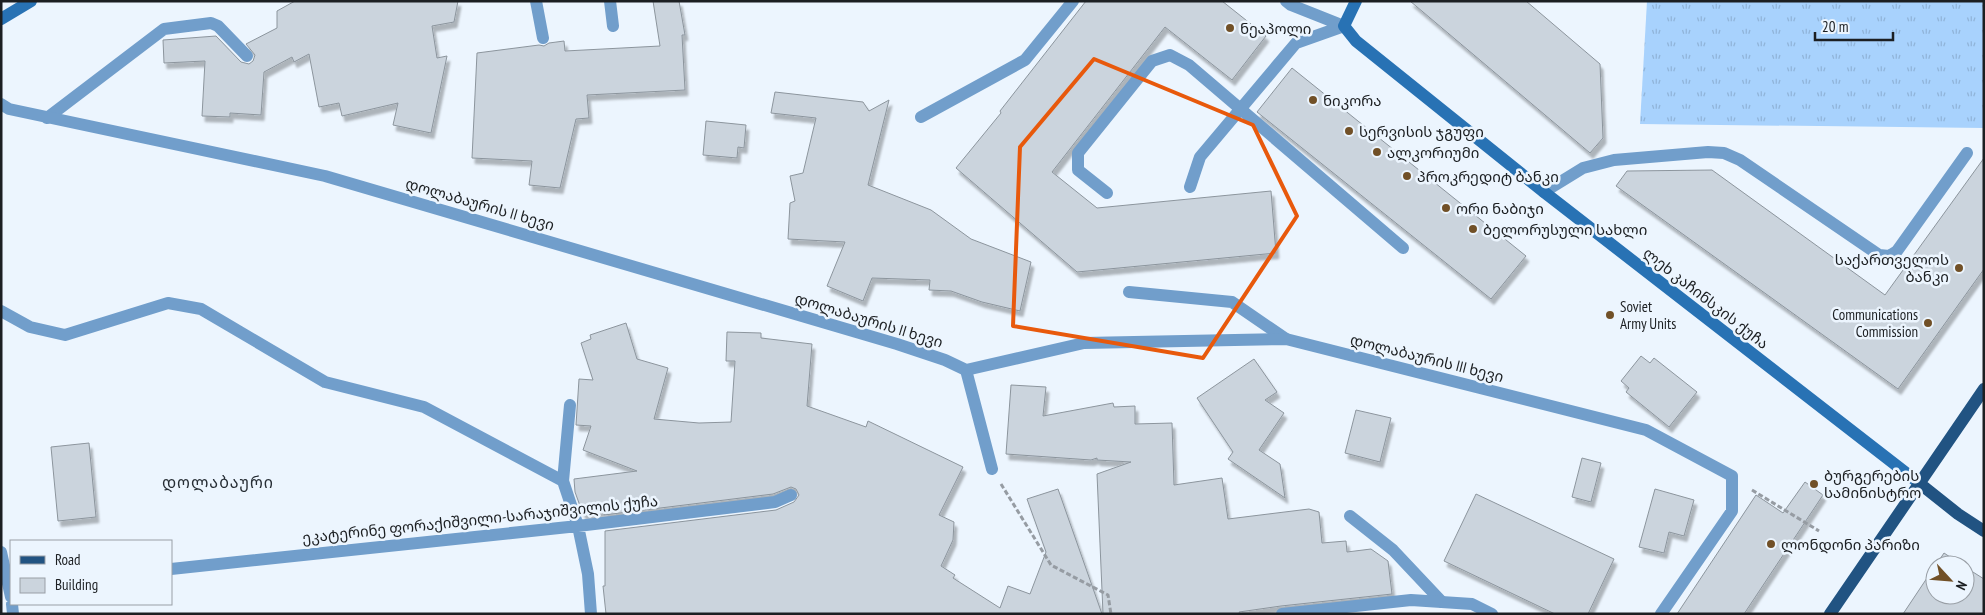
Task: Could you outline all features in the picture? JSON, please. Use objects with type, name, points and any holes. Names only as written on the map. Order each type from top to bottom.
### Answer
[{"type":"main road","points":[[1,20],[31,1]]},
{"type":"main road","points":[[1344,26],[1356,1]]},
{"type":"main road","name":"ლეხ კაჩინსკის ქუჩა","points":[[1344,26],[1356,41],[1544,192],[1958,514],[1984,531]]},
{"type":"main road","points":[[1830,614],[1984,389]]},
{"type":"street","points":[[536,1],[543,38]]},
{"type":"street","points":[[610,1],[613,26]]},
{"type":"street","points":[[921,117],[1025,60],[1073,1]]},
{"type":"street","points":[[1286,1],[1291,5],[1344,26]]},
{"type":"street","points":[[47,118],[164,29],[211,24],[218,26],[247,56]]},
{"type":"street","points":[[1190,187],[1200,157],[1296,43],[1344,26]]},
{"type":"street","points":[[1107,193],[1078,170],[1078,153],[1152,61],[1170,55],[1189,64],[1403,248]]},
{"type":"street","name":"დოლაბაურის II ხევი","points":[[1,104],[9,109],[47,118],[325,176],[897,344],[945,360],[966,370]]},
{"type":"street","points":[[1544,192],[1582,168],[1614,160],[1708,152],[1724,153],[1740,160],[1879,255],[1889,256],[1897,251],[1968,153]]},
{"type":"street","points":[[1129,292],[1232,302],[1286,339]]},
{"type":"street","points":[[1,311],[30,327],[65,335],[168,304],[201,309],[325,382],[424,407],[563,481]]},
{"type":"street","name":"დოლაბაურის III ხევი","points":[[966,370],[1084,342],[1286,339],[1646,430],[1732,476]]},
{"type":"street","points":[[966,370],[992,469]]},
{"type":"street","points":[[570,405],[563,481],[578,526],[588,574],[591,614]]},
{"type":"street","points":[[1661,614],[1732,511],[1732,476]]},
{"type":"street","name":"ეკატერინე ფორაქიშვილი-სარაჯიშვილის ქუჩა","points":[[172,569],[578,526],[775,502],[791,495]]},
{"type":"street","points":[[1350,516],[1393,550],[1442,602]]},
{"type":"street","points":[[1,552],[8,589]]},
{"type":"street","points":[[1282,614],[1411,600],[1472,604],[1492,614]]},
{"type":"path","points":[[992,469],[1051,565],[1108,595],[1111,614]]},
{"type":"path","points":[[1732,476],[1819,531]]},
{"type":"highlighted area","points":[[1094,59],[1253,125],[1297,216],[1203,358],[1013,326],[1020,147]]},
{"type":"green space","points":[[1647,1],[1984,1],[1984,128],[1640,124]]},
{"type":"building","points":[[295,1],[458,1],[454,22],[432,26],[437,58],[447,56],[431,133],[393,125],[398,103],[342,116],[339,103],[319,107],[309,54],[294,62],[292,57],[264,72],[261,115],[230,113],[230,117],[202,116],[205,61],[164,63],[163,40],[216,36],[241,62],[249,64],[253,61],[255,55],[246,44],[277,28],[277,11]]},
{"type":"building","points":[[653,1],[679,1],[685,35],[682,35],[685,90],[587,95],[589,118],[576,119],[560,188],[529,185],[532,161],[472,158],[477,53],[539,45],[544,46],[549,43],[564,41],[565,51],[660,46]]},
{"type":"building","points":[[1086,1],[1222,1],[1266,36],[1232,80],[1165,27],[1052,172],[1097,208],[1271,191],[1276,253],[1077,272],[956,168],[1001,113],[1000,111]]},
{"type":"building","points":[[1410,1],[1526,1],[1600,64],[1603,138],[1590,153]]},
{"type":"building","points":[[1292,68],[1526,256],[1491,299],[1257,112]]},
{"type":"building","points":[[775,92],[863,102],[869,111],[889,100],[868,185],[931,210],[971,239],[1031,262],[1020,311],[982,302],[951,291],[929,290],[930,280],[872,278],[863,301],[827,286],[845,242],[788,239],[790,203],[795,201],[790,176],[803,173],[816,118],[771,113]]},
{"type":"building","points":[[706,121],[746,125],[744,148],[738,147],[737,158],[703,155]]},
{"type":"building","points":[[1984,158],[1984,269],[1898,389],[1616,186],[1627,171],[1712,170],[1885,295]]},
{"type":"building","points":[[626,323],[637,359],[668,368],[654,419],[699,423],[731,422],[735,361],[726,361],[727,332],[761,333],[761,338],[812,344],[807,406],[866,427],[868,421],[963,467],[939,515],[954,522],[953,540],[941,566],[955,575],[953,578],[1000,608],[1008,586],[1030,594],[1046,552],[1027,499],[1058,489],[1102,614],[606,614],[603,586],[605,586],[605,531],[776,510],[794,502],[799,495],[796,489],[791,487],[773,494],[604,515],[604,511],[583,514],[575,492],[574,479],[637,471],[583,450],[591,426],[576,425],[579,379],[593,380],[581,343],[591,339],[590,335]]},
{"type":"building","points":[[1641,356],[1650,363],[1654,358],[1697,392],[1669,427],[1626,392],[1629,388],[1621,381]]},
{"type":"building","points":[[1254,359],[1277,392],[1265,400],[1284,413],[1259,450],[1280,464],[1285,498],[1228,459],[1233,452],[1197,398]]},
{"type":"building","points":[[1011,385],[1046,387],[1043,416],[1113,403],[1114,407],[1135,406],[1135,424],[1172,423],[1174,485],[1222,478],[1228,519],[1309,509],[1319,512],[1322,543],[1346,541],[1347,552],[1371,549],[1388,561],[1392,594],[1281,606],[1239,612],[1240,614],[1103,614],[1097,474],[1131,462],[1097,460],[1097,458],[1091,460],[1006,454]]},
{"type":"building","points":[[1356,410],[1391,418],[1380,462],[1345,453]]},
{"type":"building","points":[[89,443],[96,517],[58,521],[51,447]]},
{"type":"building","points":[[1582,458],[1601,463],[1591,502],[1572,497]]},
{"type":"building","points":[[1805,482],[1823,495],[1744,614],[1677,614],[1756,495],[1783,513]]},
{"type":"building","points":[[1655,489],[1694,500],[1684,536],[1669,532],[1664,553],[1639,547]]},
{"type":"building","points":[[1476,494],[1614,559],[1588,614],[1555,614],[1444,561]]},
{"type":"building","points":[[1975,573],[1984,579],[1984,614],[1903,614],[1925,581],[1925,605],[1975,605]]},
{"type":"place","name":"ნეაპოლი","points":[[1230,28]]},
{"type":"place","name":"ნიკორა","points":[[1313,100]]},
{"type":"place","name":"სერვისის ჯგუფი","points":[[1349,131]]},
{"type":"place","name":"ალკორიუმი","points":[[1377,152]]},
{"type":"place","name":"პროკრედიტ ბანკი","points":[[1407,176]]},
{"type":"place","name":"ორი ნაბიჯი","points":[[1446,208]]},
{"type":"place","name":"ბელორუსული სახლი","points":[[1473,229]]},
{"type":"place","name":"საქართველოს ბანკი","points":[[1959,268]]},
{"type":"place","name":"Soviet Army Units","points":[[1610,315]]},
{"type":"place","name":"Communications Commission","points":[[1928,323]]},
{"type":"place","name":"ბურგერების სამინისტრო","points":[[1814,484]]},
{"type":"place","name":"ლონდონი პარიზი","points":[[1771,544]]},
{"type":"district","name":"დოლაბაური","points":[[218,482]]}]
